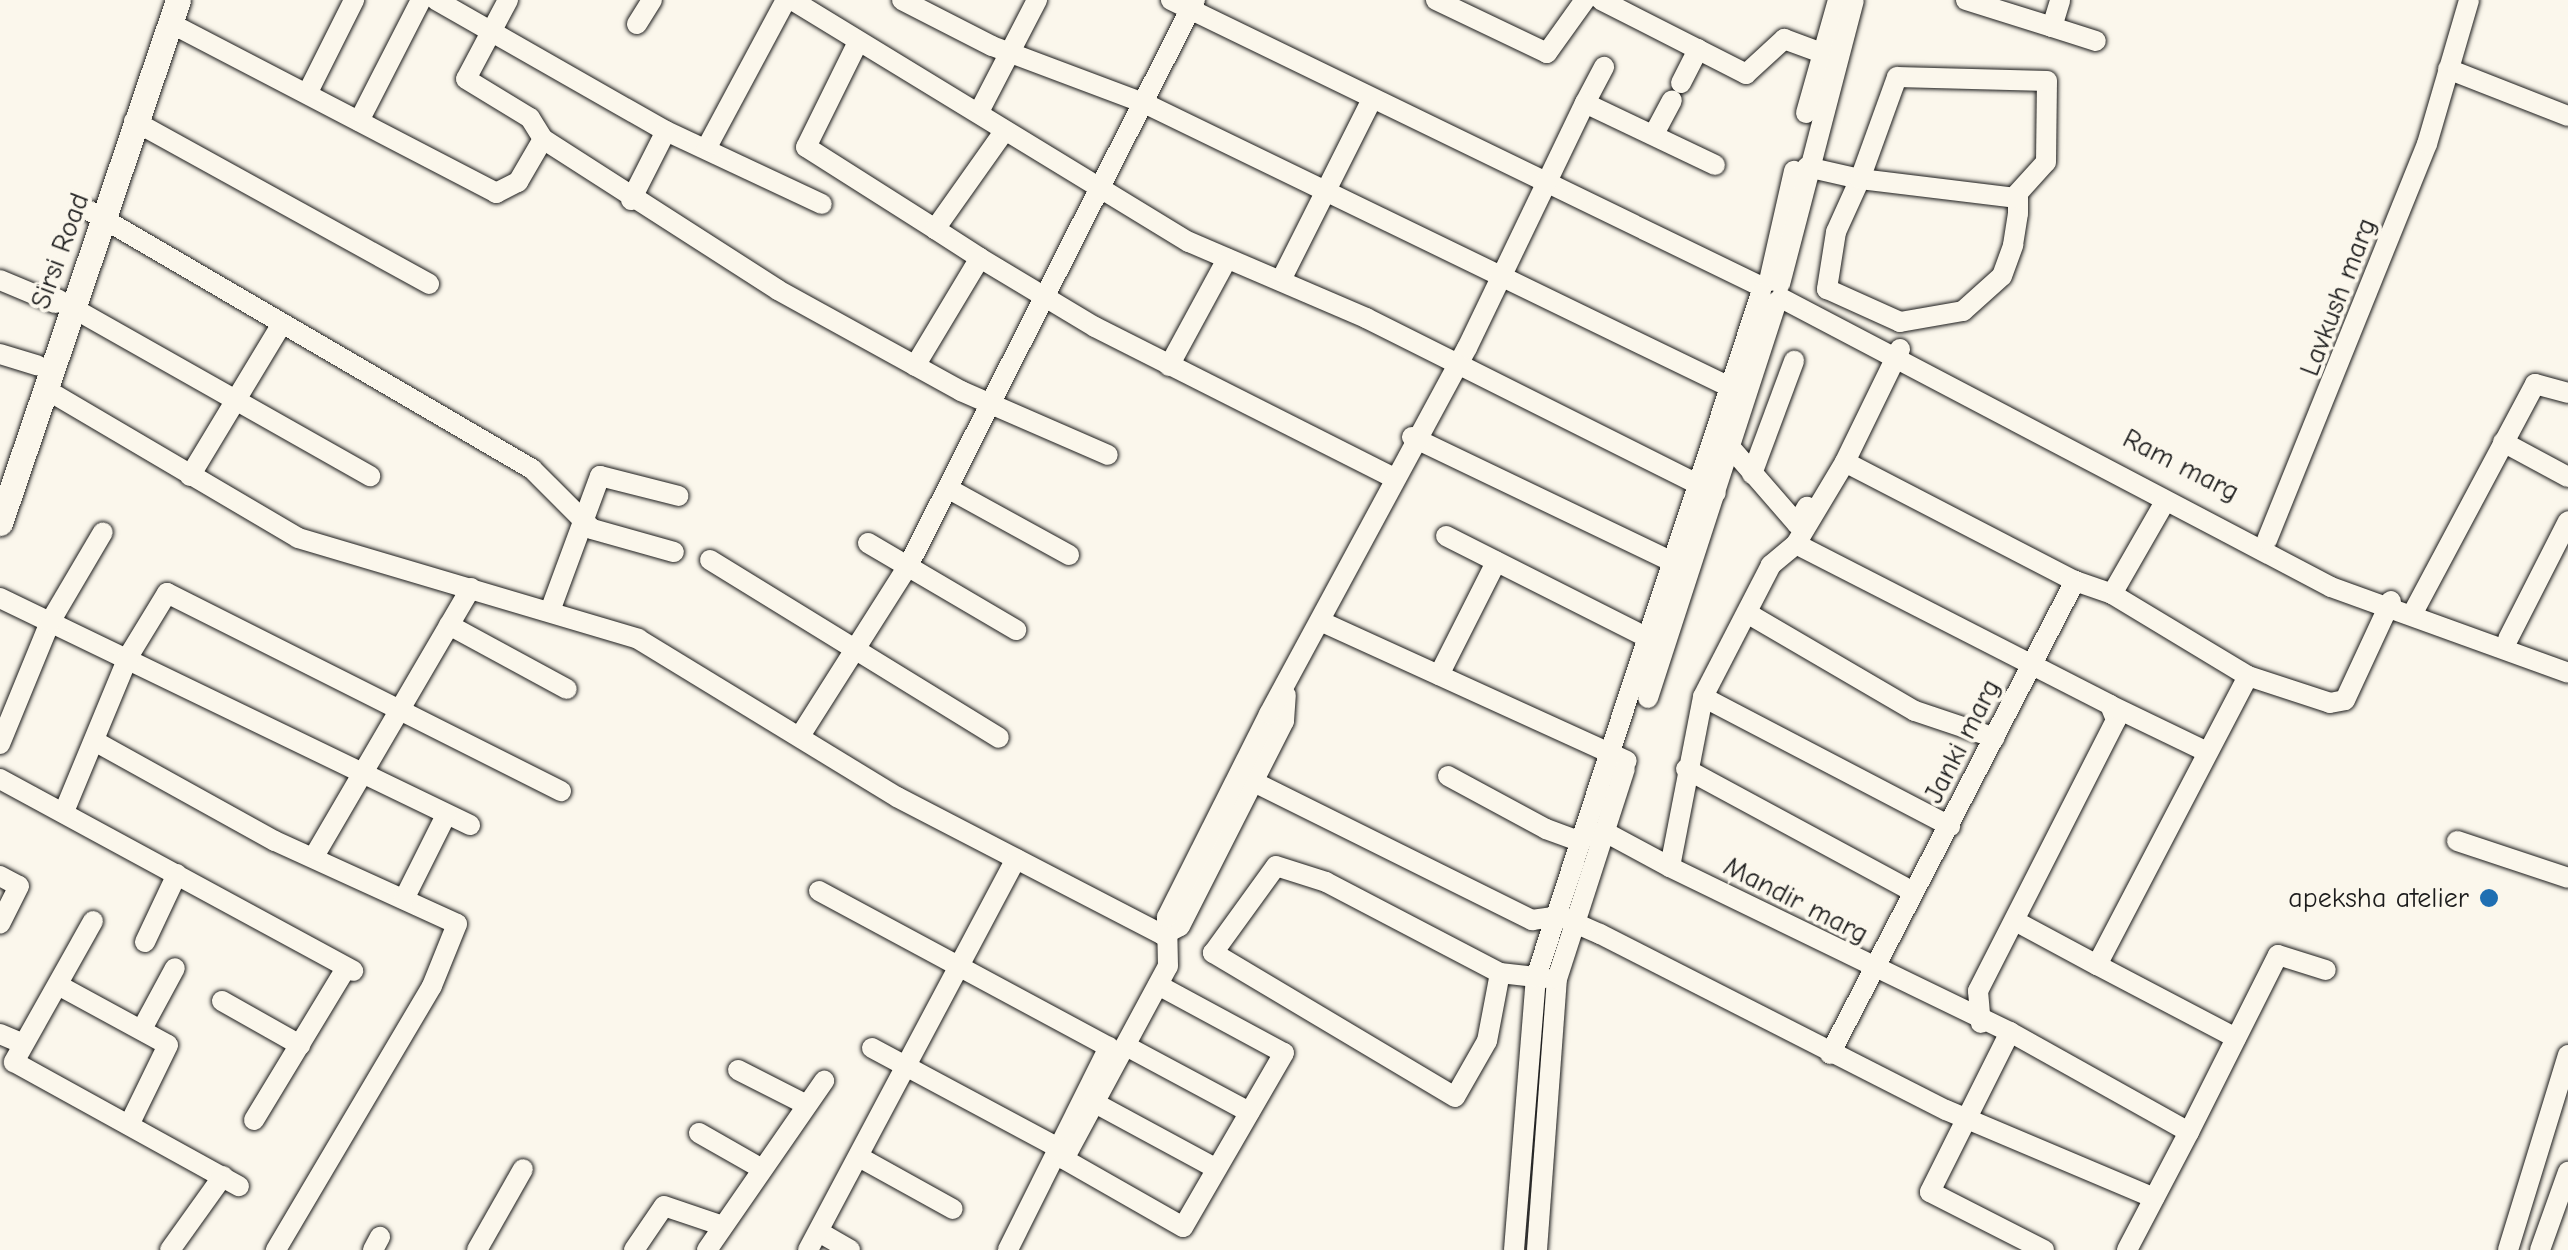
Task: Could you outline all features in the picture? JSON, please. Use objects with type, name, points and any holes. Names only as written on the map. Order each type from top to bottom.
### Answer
[{"type":"main road","name":"Sirsi Road","points":[[0,476],[37,365],[134,120],[171,8]]},
{"type":"main road","name":"Sirsi Road","points":[[97,215],[171,8]]},
{"type":"main road","name":"Sirsi Road","points":[[0,523],[47,390],[61,302]]},
{"type":"street","points":[[308,92],[354,0]]},
{"type":"street","points":[[359,120],[421,0]]},
{"type":"street","points":[[436,0],[666,131],[822,204]]},
{"type":"street","points":[[508,0],[490,30],[468,84],[530,118],[543,139],[630,200],[914,366],[1108,455]]},
{"type":"street","points":[[638,24],[652,0]]},
{"type":"street","points":[[706,149],[789,0],[856,44],[980,110],[1003,133],[1227,259],[1282,280],[1709,491]]},
{"type":"street","points":[[902,0],[1144,104],[1739,395]]},
{"type":"street","points":[[980,110],[1037,0]]},
{"type":"street","name":"Ram marg","points":[[1171,0],[1193,4],[1546,188],[1773,291],[2390,606],[2416,608],[2508,639],[2528,652],[2568,658]]},
{"type":"street","points":[[1436,0],[1547,53],[1585,0]]},
{"type":"street","points":[[1601,0],[1746,74],[1784,39],[1822,53]]},
{"type":"street","points":[[1773,291],[1822,53],[1838,0]]},
{"type":"street","points":[[1514,1250],[1546,978],[1773,291],[1854,0]]},
{"type":"street","points":[[1966,0],[2096,41]]},
{"type":"street","points":[[2052,27],[2060,0]]},
{"type":"street","name":"Lavkush marg","points":[[2267,540],[2315,438],[2469,0]]},
{"type":"street","points":[[800,736],[908,566],[1193,4]]},
{"type":"street","points":[[171,8],[308,92],[496,193],[518,182],[543,139]]},
{"type":"street","points":[[856,44],[806,147],[1043,297],[1170,366],[1390,476]]},
{"type":"street","points":[[1654,134],[1698,49]]},
{"type":"street","points":[[1163,936],[1286,694],[1390,476],[1500,281],[1604,67]]},
{"type":"street","points":[[2448,68],[2568,116]]},
{"type":"street","points":[[1897,76],[2048,81],[2046,162],[2018,198],[2013,245],[1990,295],[1962,311],[1900,322],[1827,288],[1836,232],[1860,179],[1897,76]]},
{"type":"street","points":[[1282,280],[1372,99]]},
{"type":"street","points":[[1585,104],[1715,165]]},
{"type":"street","points":[[134,120],[428,284]]},
{"type":"street","points":[[630,200],[666,131]]},
{"type":"street","points":[[935,230],[1003,133]]},
{"type":"street","points":[[1807,166],[1860,179],[2018,198]]},
{"type":"street","points":[[97,215],[532,469],[580,520],[674,552]]},
{"type":"street","points":[[914,366],[980,258]]},
{"type":"street","points":[[1170,366],[1227,259]]},
{"type":"street","points":[[0,280],[61,302],[240,399],[370,476]]},
{"type":"street","points":[[190,476],[240,399],[281,325]]},
{"type":"street","points":[[0,354],[37,365]]},
{"type":"street","points":[[1670,868],[1686,769],[1704,697],[1771,565],[1796,544],[1845,462],[1898,354],[2165,502],[2390,606],[2528,652],[2568,673]]},
{"type":"street","points":[[1752,474],[1794,361]]},
{"type":"street","points":[[1731,448],[1797,524],[1874,376]]},
{"type":"street","points":[[2416,608],[2535,384],[2568,392]]},
{"type":"street","points":[[47,390],[298,538],[638,639],[800,736],[1163,936],[1172,951],[1158,985],[1064,1159],[1183,1226],[1284,1052],[1158,985]]},
{"type":"street","points":[[1709,491],[1731,448],[1739,395]]},
{"type":"street","points":[[1412,436],[1564,503],[1683,568]]},
{"type":"street","points":[[2503,442],[2568,477]]},
{"type":"street","points":[[1845,462],[2076,581],[2112,594],[2248,676],[2345,700],[2390,606]]},
{"type":"street","points":[[550,610],[580,520],[606,474],[680,496]]},
{"type":"street","points":[[949,489],[1069,555]]},
{"type":"street","points":[[2112,594],[2165,502]]},
{"type":"street","points":[[2508,639],[2568,522]]},
{"type":"street","points":[[0,744],[50,622],[103,532]]},
{"type":"street","points":[[1446,536],[1652,640]]},
{"type":"street","points":[[868,543],[1016,630]]},
{"type":"street","points":[[1796,544],[2205,751]]},
{"type":"street","points":[[710,560],[999,738]]},
{"type":"street","points":[[1439,675],[1496,562]]},
{"type":"street","points":[[1621,759],[1652,640],[1683,568]]},
{"type":"street","name":"Janki marg","points":[[1830,1054],[2076,581]]},
{"type":"street","points":[[316,854],[471,588]]},
{"type":"street","points":[[66,807],[98,742],[128,657],[167,592],[561,791]]},
{"type":"street","points":[[0,598],[470,826]]},
{"type":"street","points":[[1747,614],[1916,711],[1995,738]]},
{"type":"street","points":[[1320,621],[1621,759]]},
{"type":"street","points":[[449,626],[567,689]]},
{"type":"street","points":[[2097,965],[2205,751],[2248,676]]},
{"type":"street","points":[[1163,936],[1180,926],[1284,722],[1286,694]]},
{"type":"street","points":[[1704,697],[1950,826]]},
{"type":"street","points":[[1981,1023],[1978,991],[2017,922],[2116,720],[2110,705]]},
{"type":"street","points":[[98,742],[274,840],[316,854],[452,919],[459,936],[276,1250]]},
{"type":"street","points":[[1686,769],[1912,891]]},
{"type":"street","name":"Mandir marg","points":[[1448,776],[1546,829],[1596,836],[1670,868],[1981,1023],[2010,1032],[2189,1132]]},
{"type":"street","points":[[0,779],[66,807],[349,970],[254,1120]]},
{"type":"street","points":[[1252,782],[1532,920],[1566,919],[1830,1054],[2154,1198]]},
{"type":"street","points":[[404,899],[446,815]]},
{"type":"street","points":[[2458,841],[2568,878]]},
{"type":"street","points":[[850,1250],[814,1241],[1016,858]]},
{"type":"street","points":[[1500,974],[1487,1042],[1455,1097],[1214,953],[1276,866],[1500,974],[1546,978]]},
{"type":"street","points":[[144,942],[177,874]]},
{"type":"street","points":[[0,876],[19,886],[0,924]]},
{"type":"street","points":[[819,891],[1109,1048],[1055,1146],[1008,1250]]},
{"type":"street","points":[[93,921],[14,1062],[231,1181],[170,1250]]},
{"type":"street","points":[[2017,922],[2236,1038]]},
{"type":"street","points":[[2127,1250],[2278,955],[2326,970]]},
{"type":"street","points":[[142,1029],[174,968]]},
{"type":"street","points":[[1538,1250],[1546,978]]},
{"type":"street","points":[[58,985],[142,1029],[170,1052],[129,1124]]},
{"type":"street","points":[[222,1001],[300,1045]]},
{"type":"street","points":[[2010,1032],[1930,1192],[2044,1250]]},
{"type":"street","points":[[0,1034],[22,1044]]},
{"type":"street","points":[[1126,1046],[1250,1112]]},
{"type":"street","points":[[872,1048],[1055,1146]]},
{"type":"street","points":[[2508,1250],[2568,1055]]},
{"type":"street","points":[[738,1070],[807,1106]]},
{"type":"street","points":[[706,1250],[824,1081]]},
{"type":"street","points":[[1095,1103],[1215,1168]]},
{"type":"street","points":[[699,1133],[762,1169]]},
{"type":"street","points":[[859,1157],[953,1209]]},
{"type":"street","points":[[477,1250],[523,1169]]},
{"type":"street","points":[[2540,1250],[2568,1172]]},
{"type":"street","points":[[634,1250],[664,1206],[723,1226]]},
{"type":"place","name":"apeksha atelier","points":[[2489,898]]}]
